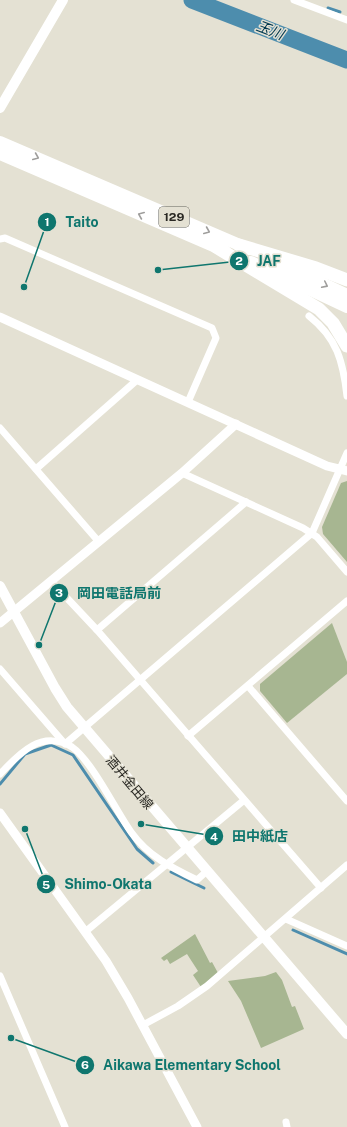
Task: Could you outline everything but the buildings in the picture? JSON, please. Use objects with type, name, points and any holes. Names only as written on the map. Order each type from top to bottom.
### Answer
[{"type":"highway","name":"129","points":[[0,142],[239,244],[347,295]]},
{"type":"highway","name":"129","points":[[0,154],[216,247],[347,307]]},
{"type":"highway","points":[[239,244],[316,268],[347,280]]},
{"type":"highway","points":[[216,247],[319,309],[333,323],[347,346]]},
{"type":"main road","points":[[0,108],[63,0]]},
{"type":"main road","name":"酒井金田線","points":[[0,586],[55,688],[84,728],[347,1034]]},
{"type":"street","points":[[294,0],[346,19]]},
{"type":"street","points":[[0,239],[5,238],[212,328],[216,338],[188,402]]},
{"type":"street","points":[[309,316],[323,327],[333,343],[343,368],[347,396]]},
{"type":"street","points":[[0,317],[326,466],[343,470]]},
{"type":"street","points":[[36,469],[137,380]]},
{"type":"street","points":[[0,623],[182,473],[236,424]]},
{"type":"street","points":[[0,428],[99,542]]},
{"type":"street","points":[[65,744],[138,680],[312,533],[343,470],[347,453]]},
{"type":"street","points":[[182,473],[312,533],[347,572]]},
{"type":"street","points":[[97,630],[246,502]]},
{"type":"street","points":[[51,580],[97,630],[138,680],[243,801],[321,888]]},
{"type":"street","points":[[188,736],[347,601]]},
{"type":"street","points":[[0,668],[65,744]]},
{"type":"street","points":[[248,686],[347,801]]},
{"type":"street","points":[[0,774],[22,752],[33,745],[54,740],[65,744],[73,748],[85,761],[132,833],[149,852],[166,865],[197,880],[207,871]]},
{"type":"street","points":[[85,932],[243,801]]},
{"type":"street","points":[[0,813],[106,961],[143,1025],[197,1127]]},
{"type":"street","points":[[143,1025],[178,1006],[208,986],[265,938],[347,865]]},
{"type":"street","points":[[286,919],[347,946]]},
{"type":"street","points":[[0,976],[65,1127]]},
{"type":"green space","points":[[347,481],[347,562],[323,534],[322,527],[341,483]]},
{"type":"green space","points":[[332,623],[347,662],[347,674],[287,723],[260,691],[260,684]]},
{"type":"green space","points":[[195,934],[210,963],[212,962],[218,973],[201,987],[193,975],[198,971],[187,954],[170,964],[167,959],[164,961],[161,958]]},
{"type":"green space","points":[[276,972],[282,980],[292,1007],[295,1006],[304,1029],[261,1048],[241,1001],[228,981],[265,976]]},
{"type":"waterway","name":"玉川","points":[[192,0],[347,60]]},
{"type":"waterway","points":[[328,8],[340,12]]},
{"type":"waterway","points":[[0,784],[25,754],[51,745],[73,755],[137,849],[153,863]]},
{"type":"waterway","points":[[171,872],[204,888]]},
{"type":"waterway","points":[[293,930],[347,954]]},
{"type":"place","name":"JAF","points":[[158,270]]},
{"type":"place","name":"Taito","points":[[24,287]]},
{"type":"place","name":"岡田電話局前","points":[[39,645]]},
{"type":"place","name":"田中紙店","points":[[141,824]]},
{"type":"place","name":"Shimo-Okata","points":[[25,829]]},
{"type":"place","name":"Aikawa Elementary School","points":[[11,1038]]}]
